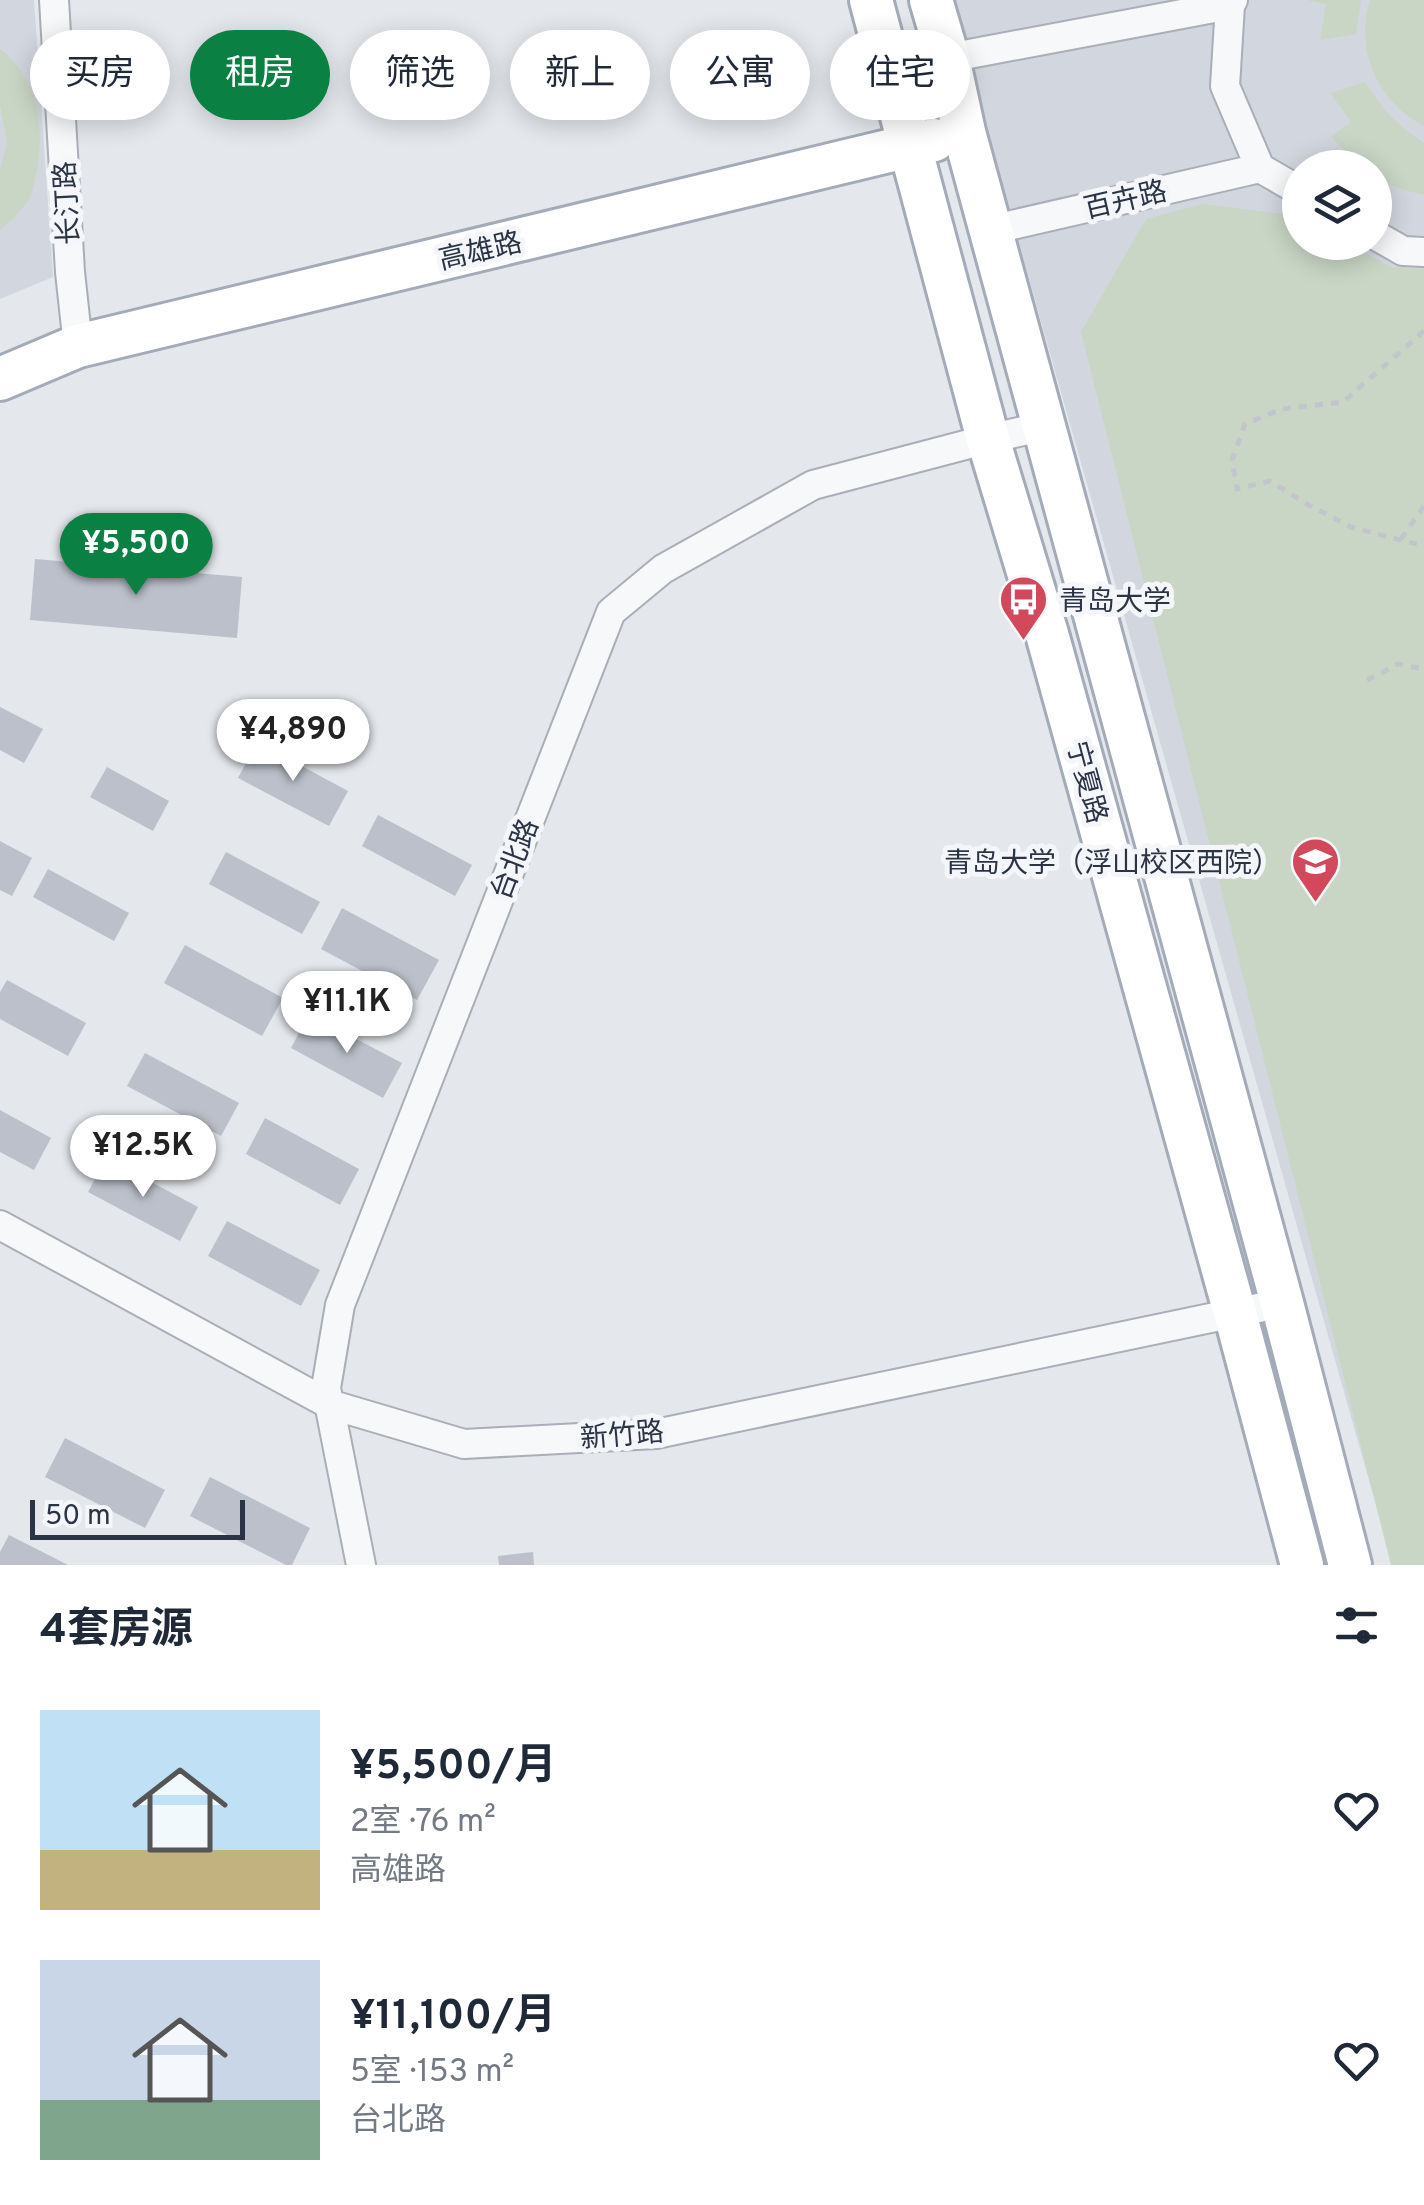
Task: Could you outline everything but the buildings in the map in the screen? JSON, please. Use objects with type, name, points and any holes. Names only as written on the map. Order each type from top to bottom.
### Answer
[{"type":"main road","name":"宁夏路","points":[[871,0],[988,439],[1046,634],[1302,1565]]},
{"type":"main road","name":"宁夏路","points":[[931,0],[940,30]]},
{"type":"main road","name":"宁夏路","points":[[961,120],[1350,1565]]},
{"type":"main road","name":"高雄路","points":[[0,378],[78,346],[964,132]]},
{"type":"street","name":"长汀路","points":[[54,0],[78,346]]},
{"type":"street","points":[[970,54],[1232,2],[1224,86],[1260,168],[1282,181]]},
{"type":"street","name":"百卉路","points":[[990,230],[1260,168]]},
{"type":"street","points":[[1392,245],[1402,251],[1424,252]]},
{"type":"street","name":"台北路","points":[[361,1565],[326,1388],[340,1305],[611,612],[663,570],[814,486],[1045,426]]},
{"type":"street","name":"新竹路","points":[[0,1226],[329,1404],[464,1444],[656,1434],[1282,1302]]},
{"type":"path","points":[[1424,331],[1343,402],[1282,409],[1245,424],[1232,460],[1236,488],[1270,481],[1352,527],[1424,546]]},
{"type":"path","points":[[1402,539],[1424,506]]},
{"type":"path","points":[[1367,680],[1398,664],[1424,669]]},
{"type":"shaded area","points":[[0,0],[34,0],[36,30],[30,30],[30,120],[42,120],[53,277],[0,299]]},
{"type":"shaded area","name":"青岛大学（浮山校区西院）","points":[[950,0],[1424,0],[1424,1565],[1393,1565],[970,71],[970,30],[958,30]]},
{"type":"green space","points":[[1307,0],[1361,0],[1356,34],[1320,40],[1326,4]]},
{"type":"green space","points":[[1370,0],[1424,0],[1424,126],[1394,103],[1374,73],[1365,37]]},
{"type":"green space","points":[[0,49],[30,87],[30,120],[38,120],[40,144],[31,195],[0,231],[0,171],[7,142],[0,105]]},
{"type":"green space","points":[[1365,82],[1391,116],[1424,143],[1424,195],[1392,185],[1392,150],[1344,150],[1331,137],[1351,122],[1330,93]]},
{"type":"green space","name":"青岛大学（浮山校区西院）","points":[[1203,204],[1282,214],[1282,260],[1378,260],[1392,267],[1424,269],[1424,1565],[1391,1565],[1081,332],[1146,219]]},
{"type":"place","name":"青岛大学","points":[[1024,642]]},
{"type":"place","name":"青岛大学（浮山校区西院）","points":[[1315,904]]}]
